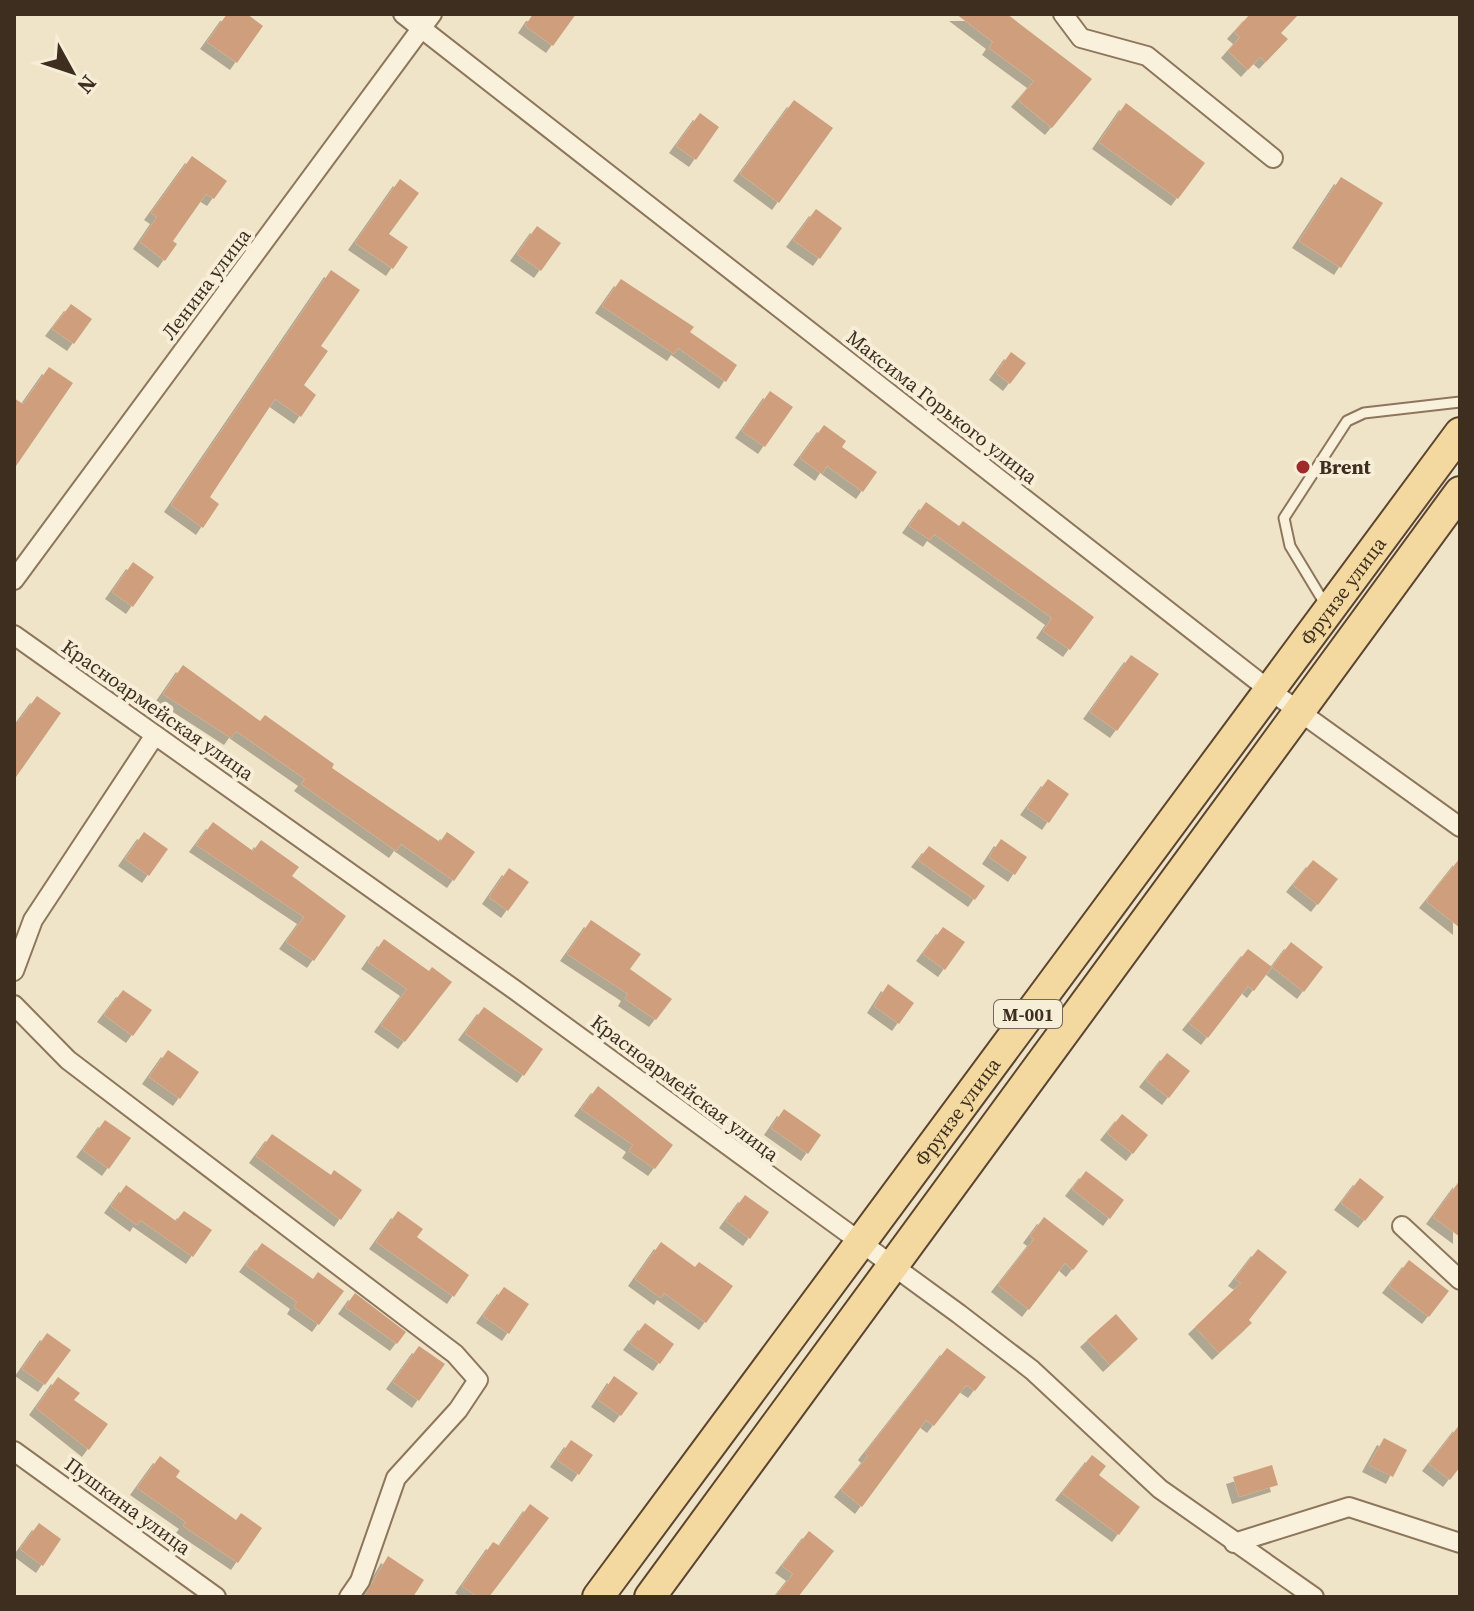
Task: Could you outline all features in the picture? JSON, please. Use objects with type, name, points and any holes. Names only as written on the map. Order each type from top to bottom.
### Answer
[{"type":"main road","name":"Фрунзе улица","points":[[598,1597],[1460,433]]},
{"type":"main road","name":"Фрунзе улица","points":[[650,1597],[1297,710],[1460,492]]},
{"type":"street","name":"Максима Горького улица","points":[[403,14],[427,21],[1268,689],[1460,827]]},
{"type":"street","points":[[1063,14],[1081,38],[1147,56],[1273,158]]},
{"type":"street","name":"Ленина улица","points":[[14,580],[427,21]]},
{"type":"street","name":"Красноармейская улица","points":[[14,635],[515,990],[1032,1370],[1160,1489],[1314,1597]]},
{"type":"street","points":[[14,971],[33,920],[155,735]]},
{"type":"street","points":[[14,1005],[68,1060],[455,1354],[478,1380],[458,1410],[396,1478],[360,1581],[349,1597]]},
{"type":"street","points":[[1402,1226],[1460,1280]]},
{"type":"street","name":"Пушкина улица","points":[[14,1451],[216,1597]]},
{"type":"street","points":[[1234,1543],[1349,1507],[1460,1543]]},
{"type":"lane","points":[[1328,608],[1290,546],[1284,518],[1347,421],[1364,413],[1460,402]]},
{"type":"building","points":[[227,14],[247,14],[263,26],[237,63],[207,42]]},
{"type":"building","points":[[533,14],[576,14],[553,46],[525,26]]},
{"type":"building","points":[[956,14],[1007,14],[1092,79],[1052,128],[1018,100],[1034,81],[989,48],[993,42]]},
{"type":"building","points":[[1250,14],[1299,14],[1281,33],[1288,39],[1266,62],[1260,57],[1248,70],[1228,51],[1240,37],[1234,32]]},
{"type":"building","points":[[794,100],[833,128],[779,203],[740,174]]},
{"type":"building","points":[[1126,103],[1205,163],[1178,199],[1099,142]]},
{"type":"building","points":[[700,113],[719,127],[696,160],[676,146]]},
{"type":"building","points":[[192,156],[227,181],[214,199],[206,194],[173,241],[177,244],[165,261],[140,242],[157,217],[151,213]]},
{"type":"building","points":[[1341,177],[1383,203],[1341,268],[1299,241]]},
{"type":"building","points":[[400,179],[419,193],[389,234],[408,247],[393,269],[355,243]]},
{"type":"building","points":[[816,209],[842,228],[820,259],[793,240]]},
{"type":"building","points":[[537,226],[561,243],[541,271],[517,254]]},
{"type":"building","points":[[331,270],[360,290],[321,346],[328,351],[304,385],[316,395],[301,417],[275,399],[210,497],[219,504],[203,528],[171,505]]},
{"type":"building","points":[[621,279],[694,327],[690,332],[737,365],[726,382],[678,348],[674,354],[602,306]]},
{"type":"building","points":[[71,304],[92,319],[74,344],[52,329]]},
{"type":"building","points":[[1011,352],[1026,363],[1010,384],[996,373]]},
{"type":"building","points":[[49,367],[73,383],[14,469],[14,398],[23,404]]},
{"type":"building","points":[[770,391],[793,407],[765,447],[742,431]]},
{"type":"building","points":[[824,425],[846,441],[842,447],[877,472],[863,492],[827,466],[822,474],[800,458]]},
{"type":"building","points":[[926,502],[959,526],[963,521],[1094,617],[1070,650],[1043,631],[1052,618],[934,534],[930,540],[909,526]]},
{"type":"building","points":[[133,562],[154,577],[133,607],[112,592]]},
{"type":"building","points":[[1131,655],[1159,674],[1117,731],[1090,712]]},
{"type":"building","points":[[183,665],[260,721],[265,715],[334,764],[332,768],[440,842],[447,832],[475,852],[454,881],[401,844],[396,851],[301,784],[305,779],[236,731],[231,738],[163,694]]},
{"type":"building","points":[[37,696],[61,713],[14,780],[14,722],[18,722]]},
{"type":"building","points":[[1048,779],[1069,794],[1049,823],[1027,808]]},
{"type":"building","points":[[213,822],[253,851],[261,840],[299,867],[292,876],[346,916],[314,961],[286,942],[304,917],[196,845]]},
{"type":"building","points":[[144,832],[168,849],[149,876],[125,859]]},
{"type":"building","points":[[1001,839],[1027,857],[1015,875],[989,857]]},
{"type":"building","points":[[929,846],[985,886],[975,900],[918,860]]},
{"type":"building","points":[[1460,858],[1460,928],[1426,901]]},
{"type":"building","points":[[1313,860],[1338,879],[1318,905],[1293,885]]},
{"type":"building","points":[[509,868],[529,882],[508,911],[489,897]]},
{"type":"building","points":[[591,920],[641,954],[630,969],[672,999],[656,1020],[625,999],[628,994],[567,954]]},
{"type":"building","points":[[943,927],[965,942],[945,970],[923,954]]},
{"type":"building","points":[[384,939],[429,971],[432,967],[452,982],[405,1042],[381,1025],[407,989],[368,962]]},
{"type":"building","points":[[1291,942],[1323,967],[1304,992],[1272,967]]},
{"type":"building","points":[[1248,949],[1272,967],[1254,991],[1248,986],[1208,1038],[1189,1023]]},
{"type":"building","points":[[888,984],[914,1003],[899,1024],[874,1006]]},
{"type":"building","points":[[123,990],[152,1010],[133,1036],[104,1015]]},
{"type":"building","points":[[484,1007],[543,1049],[524,1076],[465,1033]]},
{"type":"building","points":[[168,1050],[199,1072],[180,1099],[149,1077]]},
{"type":"building","points":[[1167,1053],[1190,1071],[1169,1098],[1146,1080]]},
{"type":"building","points":[[598,1086],[673,1145],[655,1169],[629,1151],[633,1145],[581,1109]]},
{"type":"building","points":[[784,1109],[821,1135],[808,1154],[771,1128]]},
{"type":"building","points":[[1122,1114],[1148,1135],[1133,1154],[1107,1133]]},
{"type":"building","points":[[105,1120],[131,1138],[109,1169],[83,1150]]},
{"type":"building","points":[[272,1134],[331,1175],[334,1170],[362,1190],[341,1220],[256,1156]]},
{"type":"building","points":[[1086,1171],[1124,1200],[1110,1219],[1072,1189]]},
{"type":"building","points":[[1360,1178],[1384,1197],[1365,1221],[1341,1203]]},
{"type":"building","points":[[1460,1180],[1460,1237],[1433,1217]]},
{"type":"building","points":[[126,1185],[176,1221],[184,1211],[212,1230],[193,1257],[140,1220],[137,1225],[111,1206]]},
{"type":"building","points":[[745,1195],[769,1212],[750,1239],[726,1221]]},
{"type":"building","points":[[398,1211],[423,1229],[417,1237],[469,1275],[454,1297],[376,1242]]},
{"type":"building","points":[[1044,1217],[1088,1251],[1073,1270],[1065,1263],[1029,1310],[998,1285],[1034,1239],[1030,1236]]},
{"type":"building","points":[[661,1242],[695,1267],[699,1262],[733,1286],[706,1323],[664,1293],[661,1298],[635,1279]]},
{"type":"building","points":[[262,1243],[313,1279],[318,1272],[344,1291],[319,1325],[294,1307],[297,1302],[246,1265]]},
{"type":"building","points":[[1258,1249],[1287,1272],[1249,1320],[1252,1323],[1219,1353],[1195,1327],[1241,1283],[1235,1279]]},
{"type":"building","points":[[1409,1260],[1449,1291],[1429,1317],[1389,1286]]},
{"type":"building","points":[[504,1287],[529,1304],[509,1334],[483,1316]]},
{"type":"building","points":[[355,1293],[406,1332],[397,1344],[345,1307]]},
{"type":"building","points":[[1116,1314],[1138,1339],[1110,1365],[1087,1340]]},
{"type":"building","points":[[645,1323],[674,1344],[660,1364],[630,1343]]},
{"type":"building","points":[[47,1333],[71,1350],[45,1385],[22,1369]]},
{"type":"building","points":[[419,1346],[445,1364],[419,1401],[393,1382]]},
{"type":"building","points":[[947,1348],[986,1377],[975,1391],[966,1385],[934,1426],[926,1420],[862,1507],[841,1490],[868,1456],[865,1453]]},
{"type":"building","points":[[614,1376],[638,1393],[621,1416],[598,1400]]},
{"type":"building","points":[[58,1377],[80,1393],[74,1400],[108,1424],[89,1450],[36,1408]]},
{"type":"building","points":[[1460,1424],[1460,1467],[1450,1480],[1429,1464]]},
{"type":"building","points":[[1384,1438],[1407,1450],[1393,1477],[1369,1465]]},
{"type":"building","points":[[571,1440],[593,1455],[579,1475],[557,1460]]},
{"type":"building","points":[[1092,1455],[1106,1466],[1099,1475],[1140,1507],[1119,1535],[1062,1493]]},
{"type":"building","points":[[160,1456],[180,1471],[176,1477],[236,1520],[241,1513],[262,1528],[238,1563],[183,1526],[186,1522],[137,1488]]},
{"type":"building","points":[[1272,1465],[1278,1485],[1239,1497],[1233,1477]]},
{"type":"building","points":[[530,1504],[549,1518],[489,1597],[478,1597],[462,1586],[493,1542],[500,1546]]},
{"type":"building","points":[[39,1523],[61,1539],[43,1566],[20,1549]]},
{"type":"building","points":[[809,1531],[834,1551],[798,1597],[775,1597],[793,1574],[782,1566]]},
{"type":"building","points":[[388,1556],[424,1580],[413,1597],[364,1597]]},
{"type":"place","name":"Brent","points":[[1303,467]]}]
